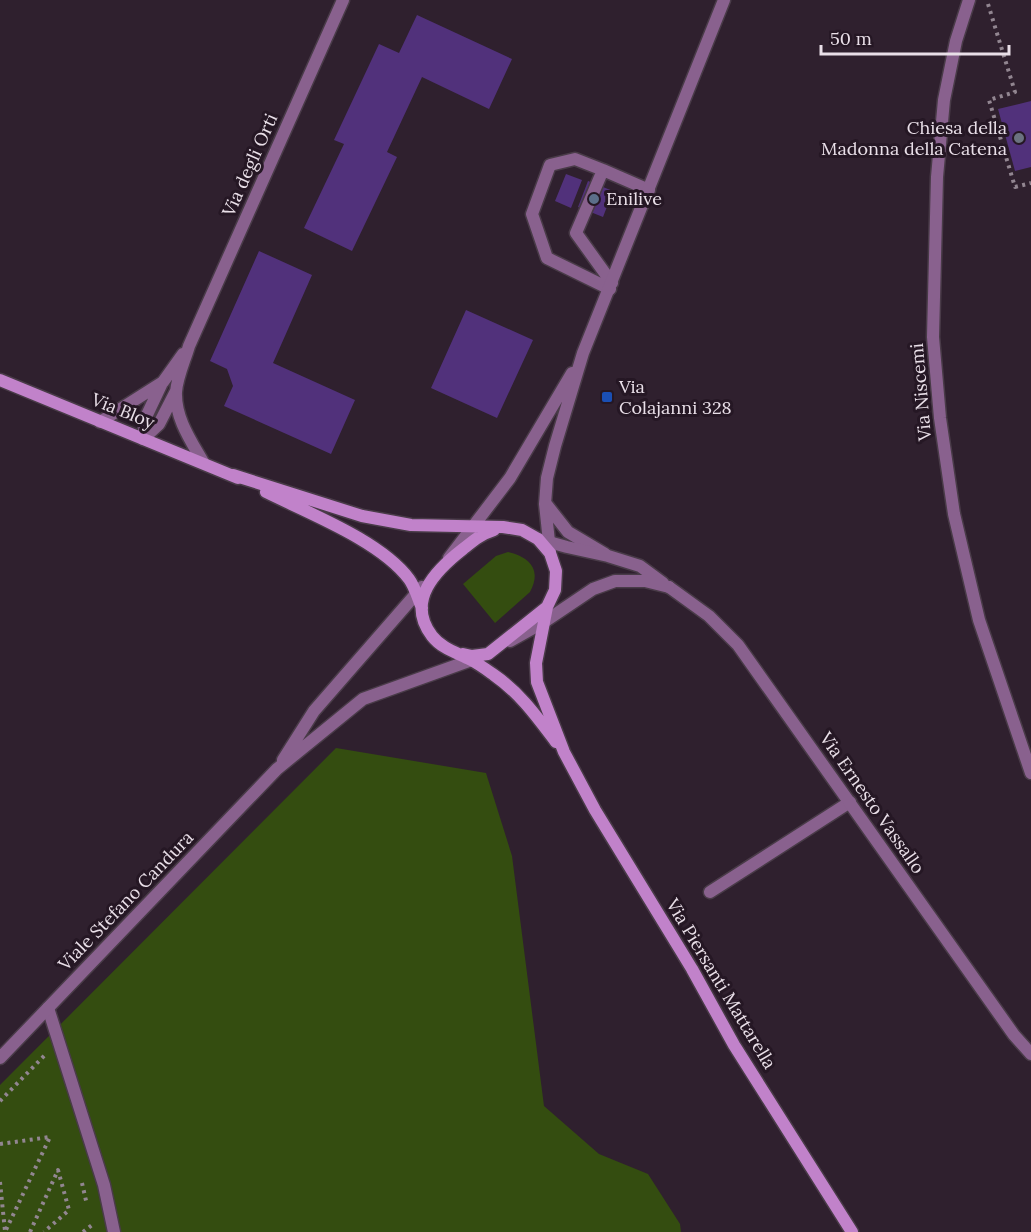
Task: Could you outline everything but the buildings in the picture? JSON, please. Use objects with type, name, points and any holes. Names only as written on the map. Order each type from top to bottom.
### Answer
[{"type":"main road","name":"Via Bloy","points":[[0,380],[233,475]]},
{"type":"main road","points":[[233,475],[362,516],[411,525],[522,530],[546,544],[556,571],[555,590],[547,607],[544,622],[536,663],[537,682],[564,752]]},
{"type":"main road","points":[[233,475],[362,541],[388,559],[409,579],[432,636],[443,647],[471,660],[513,689],[564,752]]},
{"type":"main road","points":[[422,608],[424,593],[431,579],[444,564],[484,533],[503,528]]},
{"type":"main road","points":[[457,653],[472,656],[488,654],[547,607]]},
{"type":"main road","name":"Via Piersanti Mattarella","points":[[564,752],[595,810],[692,969],[734,1046],[852,1232]]},
{"type":"street","name":"Via degli Orti","points":[[189,346],[343,0]]},
{"type":"street","points":[[608,556],[546,544],[548,478],[583,353],[724,0]]},
{"type":"street","name":"Via Niscemi","points":[[969,0],[956,41],[944,100],[937,177],[934,349],[940,418],[954,514],[980,620],[1031,773]]},
{"type":"street","points":[[611,286],[547,258],[532,214],[550,165],[575,159],[649,190]]},
{"type":"street","points":[[603,170],[576,233],[611,286]]},
{"type":"street","points":[[143,439],[146,417],[163,382],[189,346]]},
{"type":"street","points":[[143,439],[159,424],[176,390],[189,346]]},
{"type":"street","points":[[444,564],[510,478],[583,353]]},
{"type":"street","points":[[100,422],[163,382]]},
{"type":"street","points":[[176,390],[178,410],[187,434],[203,462]]},
{"type":"street","points":[[546,504],[568,532],[608,556]]},
{"type":"street","name":"Via Ernesto Vassallo","points":[[608,556],[640,566],[709,616],[738,645],[1014,1035],[1031,1054]]},
{"type":"street","points":[[277,769],[314,711],[415,593],[431,579]]},
{"type":"street","points":[[499,647],[544,622],[593,589],[615,581],[645,581],[669,587]]},
{"type":"street","points":[[277,769],[363,699],[488,654]]},
{"type":"street","name":"Viale Stefano Candura","points":[[0,1058],[277,769]]},
{"type":"street","points":[[710,892],[850,802]]},
{"type":"street","points":[[48,1008],[104,1185],[114,1232]]},
{"type":"path","points":[[987,0],[1014,92],[989,100],[1014,187],[1031,183]]},
{"type":"path","points":[[0,1101],[45,1055],[49,1066]]},
{"type":"path","points":[[0,1144],[50,1137],[5,1232]]},
{"type":"path","points":[[30,1232],[58,1170],[69,1210],[44,1232]]},
{"type":"path","points":[[80,1175],[93,1232]]},
{"type":"path","points":[[0,1182],[5,1232]]},
{"type":"path","points":[[83,1232],[92,1225]]},
{"type":"path","points":[[0,1226],[5,1232]]},
{"type":"green space","points":[[508,552],[528,561],[535,577],[530,592],[495,623],[463,584],[496,556]]},
{"type":"green space","points":[[336,748],[486,773],[512,856],[544,1106],[599,1154],[648,1174],[680,1224],[681,1232],[0,1232],[0,1085]]},
{"type":"place","name":"Chiesa della Madonna della Catena","points":[[1019,138]]},
{"type":"place","name":"Enilive","points":[[594,199]]},
{"type":"place","name":"Via Colajanni 328","points":[[607,397]]}]
